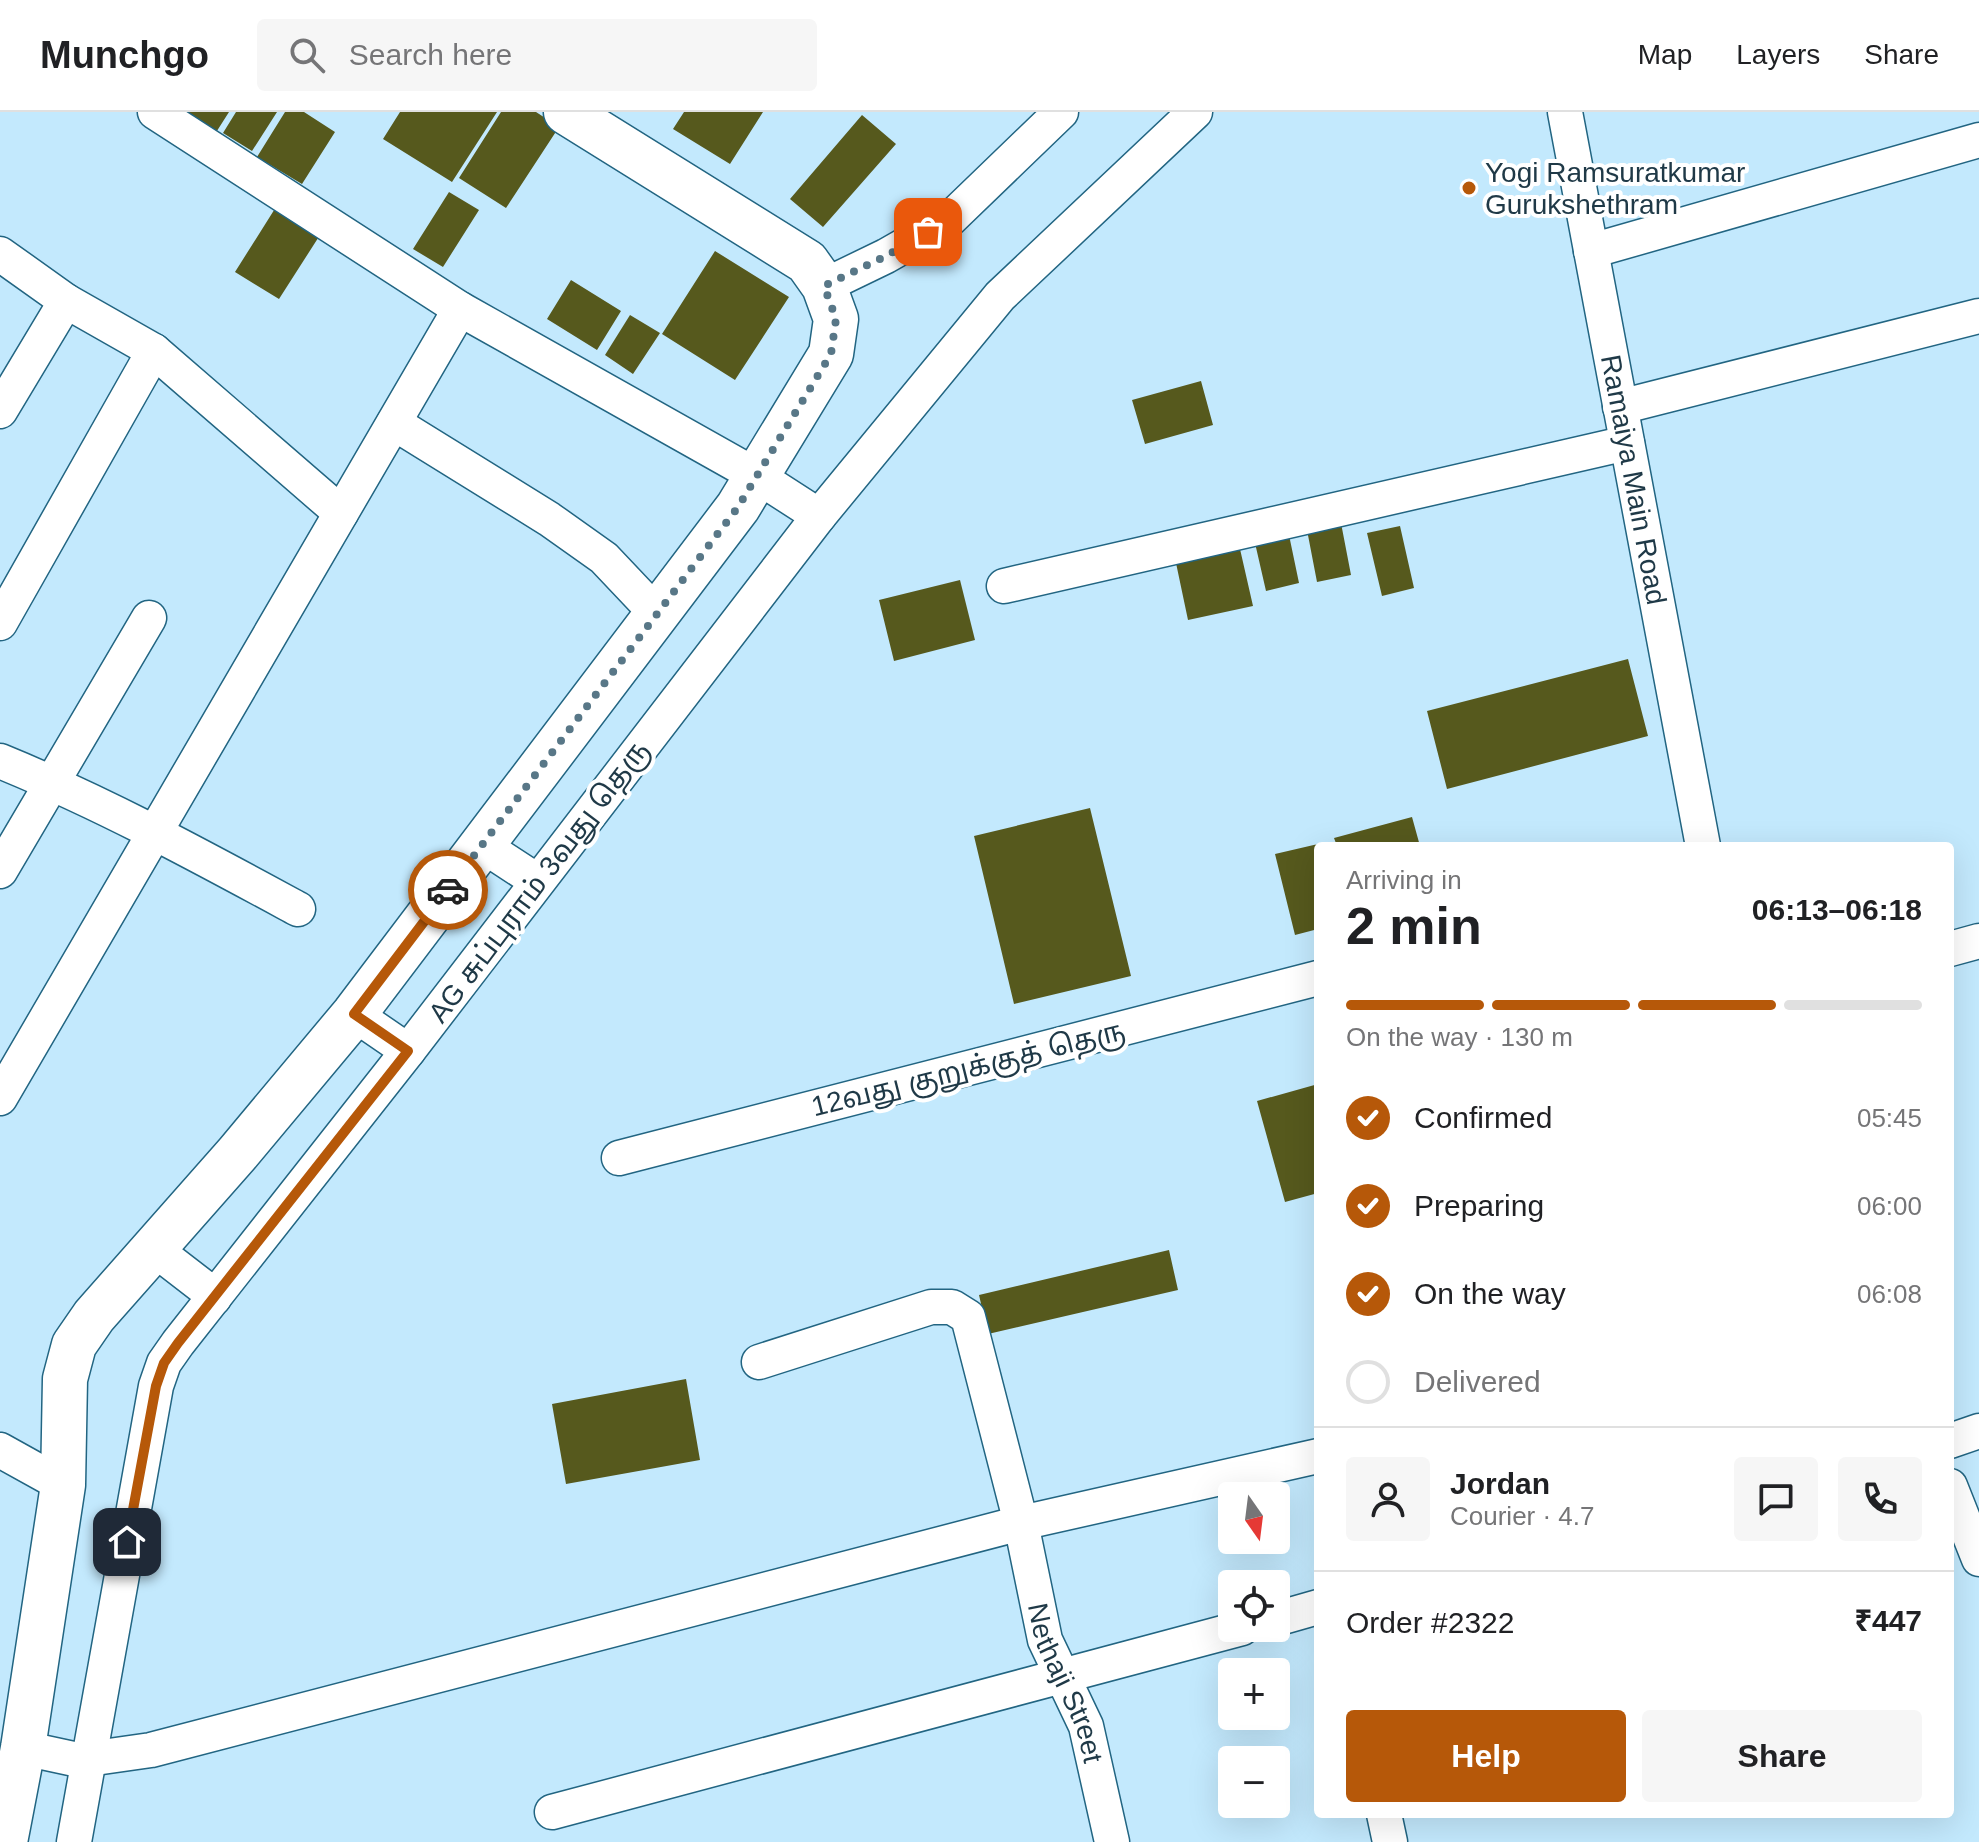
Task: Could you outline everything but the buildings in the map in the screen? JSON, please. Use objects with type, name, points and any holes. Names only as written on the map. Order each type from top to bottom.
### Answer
[{"type":"street","points":[[155,112],[460,309],[789,497]]},
{"type":"street","points":[[566,112],[807,262],[824,286],[836,319],[831,354],[789,497]]},
{"type":"street","points":[[824,286],[886,256],[949,220],[1061,112]]},
{"type":"street","name":"AG சுப்புராம் 3வது தெரு","points":[[74,1842],[57,1754],[187,1275],[385,1035],[789,497],[1195,112]]},
{"type":"street","name":"Ramaiya Main Road","points":[[1565,112],[1702,842]]},
{"type":"street","points":[[1591,251],[1979,140]]},
{"type":"street","points":[[0,254],[66,301],[154,351],[341,513]]},
{"type":"street","points":[[0,411],[66,301]]},
{"type":"street","points":[[0,1098],[460,309]]},
{"type":"street","points":[[1620,407],[1979,316]]},
{"type":"street","points":[[0,623],[154,351]]},
{"type":"street","points":[[394,423],[571,534],[604,558],[657,614]]},
{"type":"street","points":[[1004,586],[1627,443]]},
{"type":"street","points":[[5,1842],[57,1754],[65,1379],[74,1345],[94,1316],[187,1275],[237,1154],[385,1035],[512,865],[657,614],[738,507],[789,497]]},
{"type":"street","points":[[0,871],[149,618]]},
{"type":"street","points":[[0,761],[156,831],[298,909]]},
{"type":"street","points":[[1954,948],[1979,941]]},
{"type":"street","name":"12வது குறுக்குத் தெரு","points":[[619,1158],[1314,979]]},
{"type":"street","name":"Nethaji Street","points":[[759,1362],[931,1307],[952,1307],[968,1317],[1021,1523],[1045,1640],[1086,1726],[1112,1842]]},
{"type":"street","points":[[1954,1440],[1979,1431]]},
{"type":"street","points":[[0,1450],[63,1485]]},
{"type":"street","points":[[57,1754],[151,1750],[1021,1523],[1314,1457]]},
{"type":"street","points":[[1954,1496],[1979,1559]]},
{"type":"street","points":[[1290,1615],[1314,1608]]},
{"type":"street","points":[[552,1812],[1218,1635]]},
{"type":"street","points":[[1385,1818],[1390,1842]]},
{"type":"way so far","points":[[448,890],[738,507],[831,354],[836,319],[824,286],[928,232]]},
{"type":"place","name":"Yogi Ramsuratkumar Gurukshethram","points":[[1469,188]]},
{"type":"route","points":[[127,1542],[156,1386],[164,1363],[408,1051],[354,1014],[448,890]]}]
